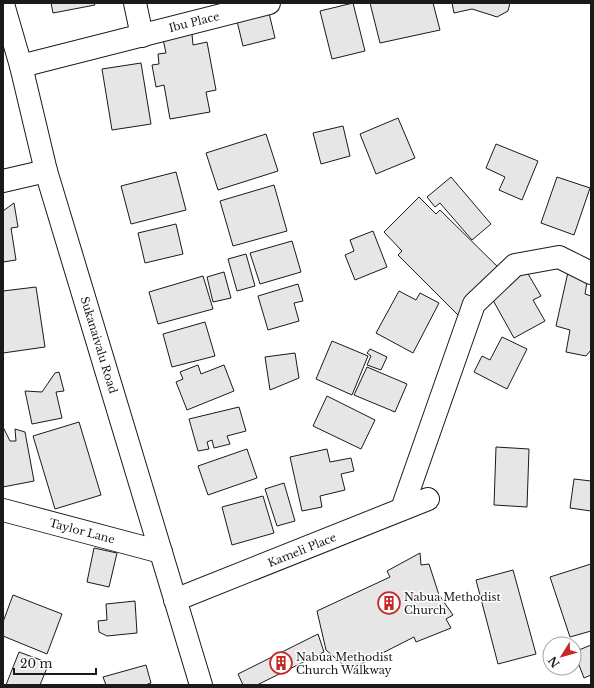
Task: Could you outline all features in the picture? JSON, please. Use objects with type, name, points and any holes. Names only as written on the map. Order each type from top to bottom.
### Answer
[{"type":"street","points":[[135,3],[142,36]]},
{"type":"street","name":"Ibu Place","points":[[21,66],[269,3]]},
{"type":"street","name":"Sukanaivalu Road","points":[[3,4],[21,66],[46,171],[201,685]]},
{"type":"street","points":[[3,181],[46,171]]},
{"type":"street","points":[[402,510],[474,304],[515,265],[559,257],[591,273]]},
{"type":"street","name":"Kameli Place","points":[[176,600],[428,499]]},
{"type":"street","name":"Taylor Lane","points":[[3,510],[161,552]]},
{"type":"building","points":[[51,3],[94,3],[95,5],[53,13]]},
{"type":"building","points":[[353,3],[365,51],[332,59],[320,11]]},
{"type":"building","points":[[370,3],[433,3],[440,30],[380,43]]},
{"type":"building","points":[[452,3],[510,3],[508,11],[497,17],[472,9],[454,13]]},
{"type":"building","points":[[268,9],[275,38],[243,46],[236,17]]},
{"type":"building","points":[[192,34],[193,45],[207,42],[216,90],[206,92],[210,112],[170,119],[164,85],[156,87],[152,65],[159,64],[158,54],[166,53],[163,39]]},
{"type":"building","points":[[141,63],[151,124],[112,130],[102,69]]},
{"type":"building","points":[[398,118],[415,158],[376,174],[360,134]]},
{"type":"building","points":[[343,126],[350,156],[321,164],[313,133]]},
{"type":"building","points":[[266,134],[278,171],[218,190],[206,153]]},
{"type":"building","points":[[496,144],[538,161],[522,200],[499,190],[505,177],[486,168]]},
{"type":"building","points":[[176,172],[186,210],[131,224],[121,186]]},
{"type":"building","points":[[451,177],[491,224],[472,240],[440,203],[435,207],[427,197]]},
{"type":"building","points":[[557,177],[590,188],[574,235],[541,223]]},
{"type":"building","points":[[274,185],[287,231],[233,246],[220,201]]},
{"type":"building","points":[[419,197],[436,214],[440,210],[504,273],[460,317],[398,255],[402,251],[384,232]]},
{"type":"building","points":[[14,203],[18,227],[11,228],[16,260],[3,262],[3,211]]},
{"type":"building","points":[[176,224],[183,254],[145,263],[138,233]]},
{"type":"building","points":[[373,231],[387,267],[355,280],[345,255],[354,251],[350,240]]},
{"type":"building","points":[[292,241],[301,272],[260,284],[250,253]]},
{"type":"building","points":[[246,254],[255,286],[237,291],[228,259]]},
{"type":"building","points":[[224,272],[231,298],[213,302],[207,277]]},
{"type":"building","points":[[527,272],[541,296],[533,300],[545,321],[514,338],[489,293]]},
{"type":"building","points":[[568,272],[588,276],[585,294],[591,296],[591,350],[586,356],[566,352],[570,330],[556,326]]},
{"type":"building","points":[[203,276],[213,309],[158,324],[149,292]]},
{"type":"building","points":[[298,284],[303,301],[294,303],[299,321],[268,330],[258,296]]},
{"type":"building","points":[[36,287],[45,347],[3,353],[3,291]]},
{"type":"building","points":[[399,291],[416,300],[420,293],[439,303],[413,353],[376,333]]},
{"type":"building","points":[[205,322],[215,356],[172,367],[163,334]]},
{"type":"building","points":[[502,337],[527,349],[507,389],[474,372],[482,356],[490,360]]},
{"type":"building","points":[[332,341],[368,356],[352,395],[316,379]]},
{"type":"building","points":[[370,349],[387,357],[381,370],[367,365],[371,356],[367,353]]},
{"type":"building","points":[[295,353],[299,378],[270,390],[265,357]]},
{"type":"building","points":[[198,365],[201,374],[224,365],[234,391],[187,410],[176,382],[183,379],[180,372]]},
{"type":"building","points":[[367,367],[407,384],[395,412],[354,395]]},
{"type":"building","points":[[59,372],[64,391],[56,392],[62,418],[32,424],[25,391],[42,392],[55,373]]},
{"type":"building","points":[[327,396],[375,420],[361,449],[313,426]]},
{"type":"building","points":[[239,407],[246,431],[227,436],[230,444],[214,448],[212,440],[207,442],[209,449],[198,451],[189,419]]},
{"type":"building","points":[[79,422],[101,495],[55,509],[33,436]]},
{"type":"building","points":[[3,427],[10,441],[16,441],[15,429],[25,432],[34,481],[3,487]]},
{"type":"building","points":[[496,447],[529,449],[527,507],[494,505]]},
{"type":"building","points":[[247,449],[257,478],[208,495],[198,466]]},
{"type":"building","points":[[327,449],[330,462],[351,458],[354,471],[341,474],[345,490],[320,496],[322,507],[302,511],[290,457]]},
{"type":"building","points":[[574,479],[591,481],[591,511],[570,508]]},
{"type":"building","points":[[284,483],[295,521],[277,526],[265,489]]},
{"type":"building","points":[[263,496],[274,533],[232,545],[222,507]]},
{"type":"building","points":[[94,548],[117,553],[109,587],[87,582]]},
{"type":"building","name":"Nabua Methodist Church","points":[[420,553],[421,565],[429,564],[439,595],[453,615],[446,619],[451,628],[416,642],[414,637],[349,670],[326,650],[317,611],[390,577],[387,571]]},
{"type":"building","points":[[591,564],[591,631],[570,636],[550,577]]},
{"type":"building","points":[[513,570],[536,654],[498,664],[476,580]]},
{"type":"building","points":[[13,595],[62,614],[47,654],[3,636],[3,622]]},
{"type":"building","points":[[135,601],[137,633],[107,636],[99,632],[98,621],[107,620],[106,604]]},
{"type":"building","name":"Nabua Methodist Church Walkway","points":[[318,634],[324,652],[257,685],[243,685],[238,674]]},
{"type":"building","points":[[591,645],[591,675],[584,678],[582,673],[582,649]]},
{"type":"building","points":[[19,652],[49,663],[40,685],[6,685]]},
{"type":"building","points":[[146,665],[151,683],[145,685],[106,685],[103,677]]},
{"type":"place","name":"Nabua Methodist Church","points":[[389,603]]},
{"type":"place","name":"Nabua Methodist Church Walkway","points":[[281,663]]}]
